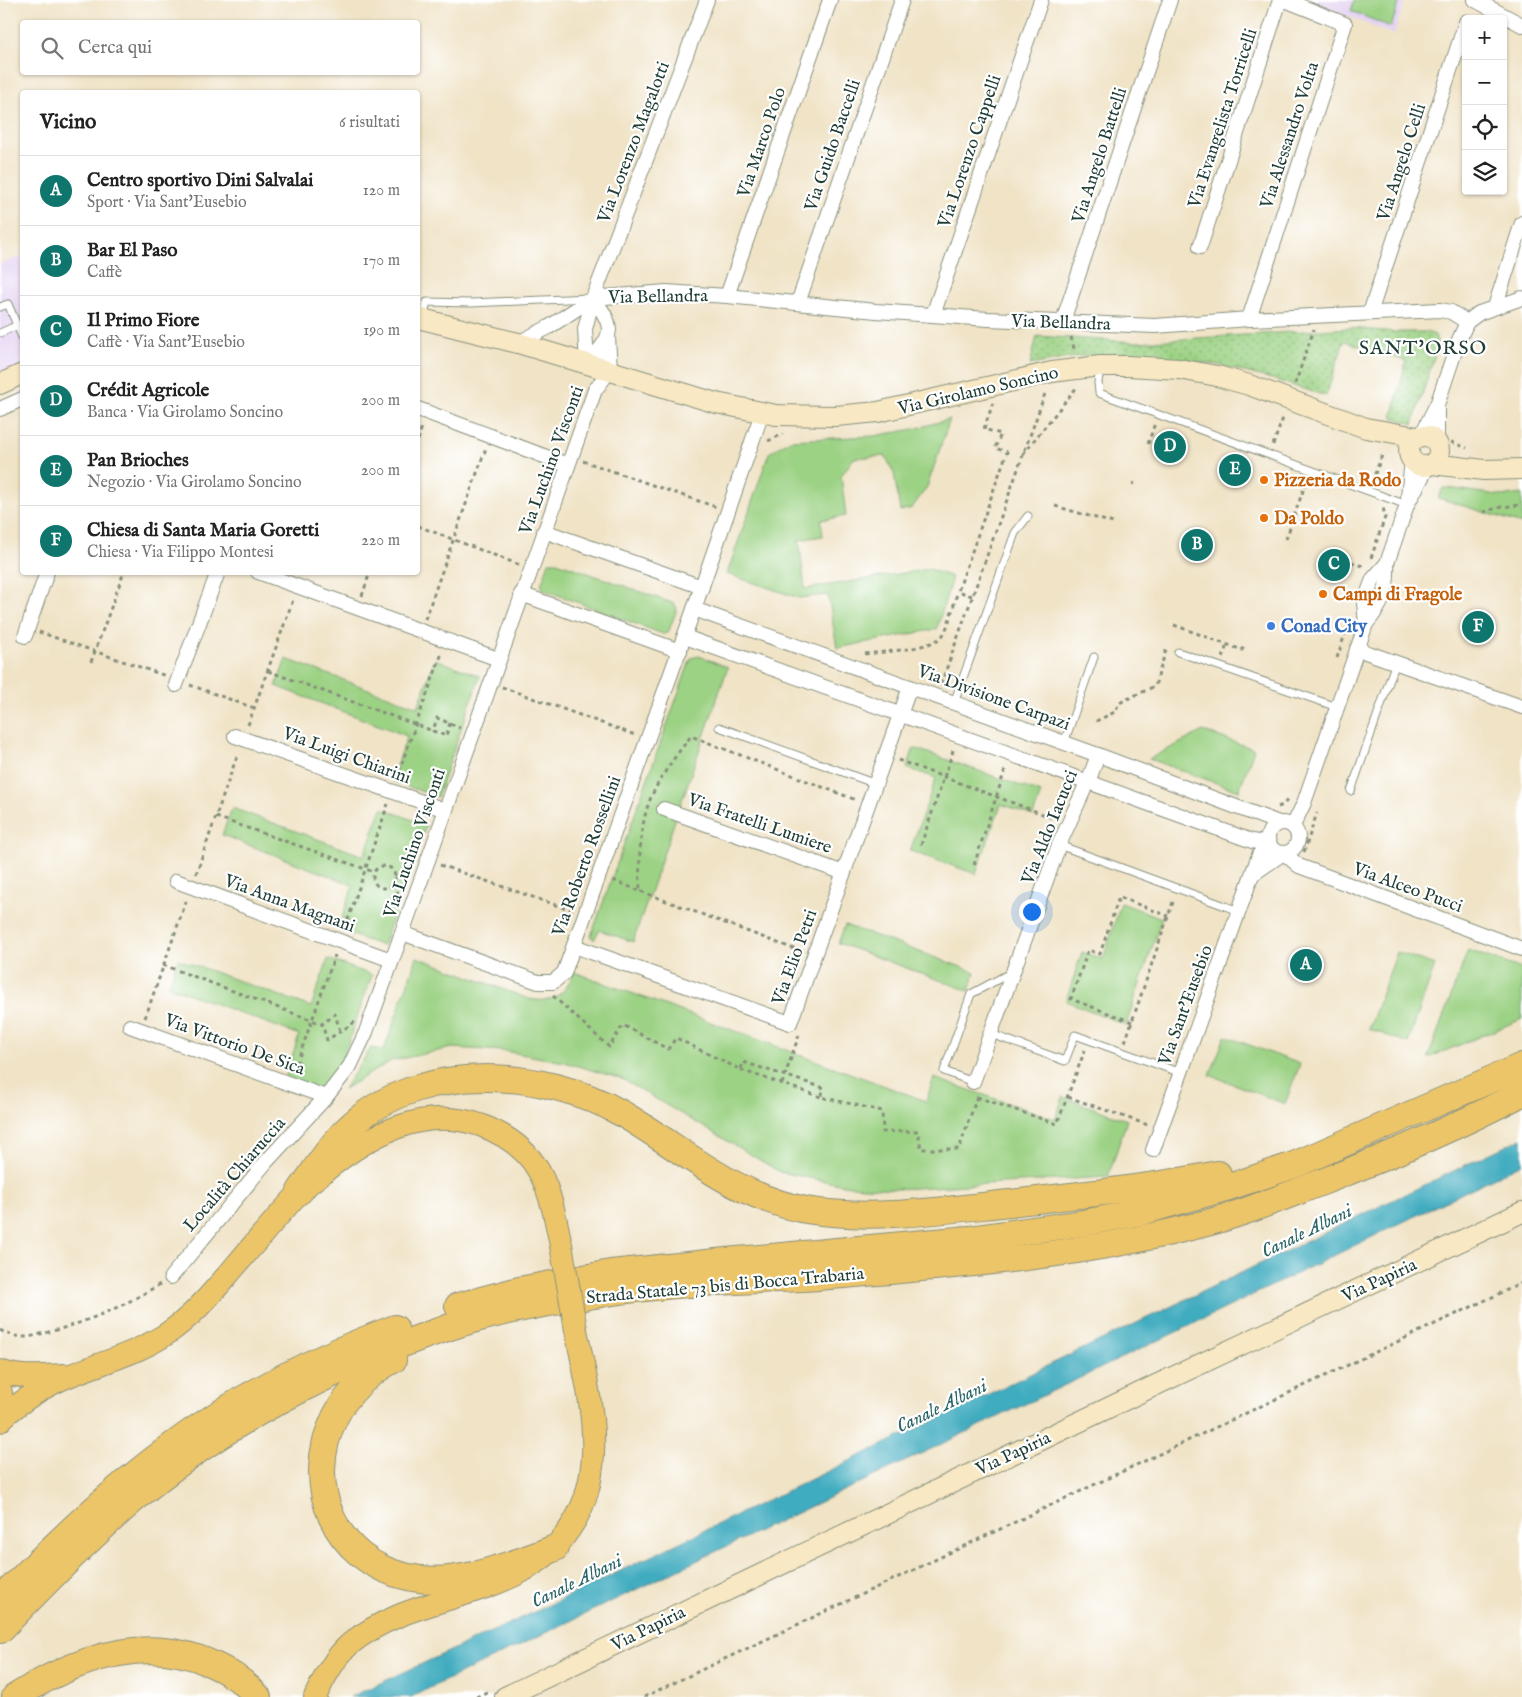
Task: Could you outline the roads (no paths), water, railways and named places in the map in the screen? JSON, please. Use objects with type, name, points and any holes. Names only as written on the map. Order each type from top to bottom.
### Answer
[{"type":"highway","name":"Strada Statale 73 bis di Bocca Trabaria","points":[[0,1600],[90,1513],[130,1478],[190,1433],[273,1383],[315,1361],[362,1340],[434,1314],[519,1290],[611,1273],[968,1239],[1101,1220],[1158,1208],[1278,1172],[1522,1066]]},
{"type":"highway","points":[[300,1192],[343,1133],[373,1109],[402,1095],[432,1084],[478,1078],[505,1078],[534,1082],[591,1099],[625,1116],[691,1160],[750,1193],[803,1209],[841,1214],[930,1211],[1122,1191],[1220,1174],[1298,1154],[1341,1146]]},
{"type":"highway","name":"Strada Statale 73 bis di Bocca Trabaria","points":[[0,1630],[82,1547],[132,1501],[206,1444],[285,1398],[335,1372],[389,1349],[454,1325],[519,1308],[612,1292],[993,1261],[1072,1251],[1157,1235],[1197,1226],[1236,1214],[1370,1164],[1432,1138],[1522,1093]]},
{"type":"highway","points":[[454,1325],[376,1370],[357,1386],[341,1408],[330,1432],[323,1463],[324,1491],[332,1519],[345,1541],[361,1556],[372,1564],[410,1578],[441,1579],[473,1574],[520,1561],[555,1548]]},
{"type":"highway","points":[[15,1697],[48,1677],[82,1662],[130,1651],[154,1650],[182,1653],[214,1665],[244,1682],[258,1697]]},
{"type":"main road","points":[[420,318],[587,363]]},
{"type":"main road","name":"Via Girolamo Soncino","points":[[587,363],[704,400],[762,413],[820,417],[878,412],[1046,373],[1100,366],[1164,367],[1217,376],[1249,385],[1424,451],[1484,470],[1522,469]]},
{"type":"main road","points":[[0,384],[20,375]]},
{"type":"main road","points":[[1,1420],[16,1405],[30,1396],[70,1375],[134,1351],[174,1329],[208,1299],[300,1192],[358,1146],[385,1131],[404,1124],[429,1119],[465,1121],[484,1127],[505,1138],[520,1149],[535,1164],[544,1178],[550,1193],[591,1410],[593,1455],[582,1505],[570,1528],[555,1548],[530,1567],[508,1578],[396,1616],[365,1633],[349,1645],[337,1658],[315,1697]]},
{"type":"main road","name":"Via Papiria","points":[[505,1697],[1522,1212]]},
{"type":"main road","points":[[0,1371],[34,1377],[70,1375]]},
{"type":"main road","points":[[0,1388],[3,1404],[1,1420]]},
{"type":"main road","points":[[334,1697],[334,1676],[337,1658]]},
{"type":"street","name":"Via Lorenzo Magalotti","points":[[587,363],[585,329],[587,315],[707,0]]},
{"type":"street","name":"Via Marco Polo","points":[[727,296],[830,0]]},
{"type":"street","name":"Via Guido Baccelli","points":[[798,303],[902,0]]},
{"type":"street","name":"Via Lorenzo Cappelli","points":[[933,314],[1041,0]]},
{"type":"street","name":"Via Angelo Battelli","points":[[1063,321],[1170,0]]},
{"type":"street","name":"Via Evangelista Torricelli","points":[[1200,247],[1280,0]]},
{"type":"street","name":"Via Alessandro Volta","points":[[1249,319],[1344,24],[1285,0]]},
{"type":"street","points":[[1474,0],[1522,25]]},
{"type":"street","name":"Via Angelo Celli","points":[[1468,15],[1474,0]]},
{"type":"street","name":"Via Angelo Celli","points":[[1370,313],[1462,32]]},
{"type":"street","points":[[1494,307],[1522,223]]},
{"type":"street","name":"Via Bellandra","points":[[593,298],[666,292],[988,319],[1155,326],[1249,319],[1440,310],[1451,312],[1467,322]]},
{"type":"street","points":[[518,343],[549,327],[593,298],[605,314],[608,322],[610,370]]},
{"type":"street","points":[[1293,826],[1304,803],[1366,624],[1364,603],[1373,579],[1387,563],[1458,342],[1467,322],[1479,313],[1522,298]]},
{"type":"street","points":[[587,363],[608,337]]},
{"type":"street","name":"Via Luchino Visconti","points":[[326,1098],[350,1066],[373,1012],[595,390],[610,370]]},
{"type":"street","points":[[0,409],[20,400]]},
{"type":"street","points":[[420,411],[570,461]]},
{"type":"street","name":"Via Roberto Rossellini","points":[[402,933],[538,982],[553,982],[564,973],[680,651],[762,413]]},
{"type":"street","points":[[544,531],[702,587]]},
{"type":"street","points":[[26,632],[46,575]]},
{"type":"street","points":[[177,683],[217,575]]},
{"type":"street","points":[[266,575],[498,659]]},
{"type":"street","points":[[521,594],[680,651]]},
{"type":"street","name":"Via Divisione Carpazi","points":[[694,609],[1098,755],[1279,823]]},
{"type":"street","points":[[684,637],[1252,842],[1269,844],[1275,851],[1284,854]]},
{"type":"street","points":[[1357,649],[1522,707]]},
{"type":"street","name":"Via Elio Petri","points":[[574,946],[790,1023],[910,687]]},
{"type":"street","name":"Via Luigi Chiarini","points":[[239,737],[445,810]]},
{"type":"street","name":"Via Aldo Iacucci","points":[[974,1082],[1059,845],[1098,755]]},
{"type":"street","name":"Via Fratelli Lumiere","points":[[664,808],[844,872]]},
{"type":"street","points":[[1253,874],[1294,849],[1299,840],[1297,830],[1293,826],[1279,823]]},
{"type":"street","name":"Via Sant'Eusebio","points":[[1153,1150],[1259,855],[1269,844],[1268,833],[1279,823]]},
{"type":"street","name":"Via Alceo Pucci","points":[[1284,854],[1299,866],[1522,949]]},
{"type":"street","name":"Via Anna Magnani","points":[[176,881],[391,960]]},
{"type":"street","name":"Via Vittorio De Sica","points":[[135,1028],[326,1098]]},
{"type":"street","name":"Località Chiaruccia","points":[[171,1277],[266,1162],[326,1098]]},
{"type":"lane","points":[[420,318],[427,302],[471,303],[593,298]]},
{"type":"lane","points":[[0,308],[8,304],[20,332]]},
{"type":"lane","points":[[0,333],[18,326]]},
{"type":"lane","points":[[1100,366],[1099,393],[1407,505]]},
{"type":"lane","points":[[954,703],[1015,533],[1028,516]]},
{"type":"lane","points":[[1178,652],[1337,707]]},
{"type":"lane","points":[[1064,743],[1094,657]]},
{"type":"lane","points":[[1351,791],[1396,662]]},
{"type":"lane","points":[[719,727],[876,784]]},
{"type":"lane","points":[[1059,845],[1239,911]]},
{"type":"lane","points":[[974,1082],[944,1071],[959,1028],[972,994],[1014,971]]},
{"type":"lane","points":[[991,1034],[1065,1061],[1075,1034],[1181,1073]]},
{"type":"water","points":[[1522,1138],[1522,1164],[1210,1316],[411,1697],[350,1697],[545,1607]]},
{"type":"place","name":"Crédit Agricole","points":[[1170,447]]},
{"type":"place","name":"Pan Brioches","points":[[1235,470]]},
{"type":"place","name":"Pizzeria da Rodo","points":[[1264,480]]},
{"type":"place","name":"Da Poldo","points":[[1264,518]]},
{"type":"place","name":"Bar El Paso","points":[[1197,545]]},
{"type":"place","name":"Il Primo Fiore","points":[[1334,565]]},
{"type":"place","name":"Campi di Fragole","points":[[1323,594]]},
{"type":"place","name":"Conad City","points":[[1271,626]]},
{"type":"place","name":"Chiesa di Santa Maria Goretti","points":[[1478,627]]},
{"type":"place","name":"Centro sportivo Dini Salvalai","points":[[1306,965]]},
{"type":"district","name":"SANT'ORSO","points":[[1423,347]]},
{"type":"water label","name":"Canale Albani","points":[[1306,1230]]},
{"type":"water label","name":"Canale Albani","points":[[941,1405]]},
{"type":"water label","name":"Canale Albani","points":[[576,1580]]}]
